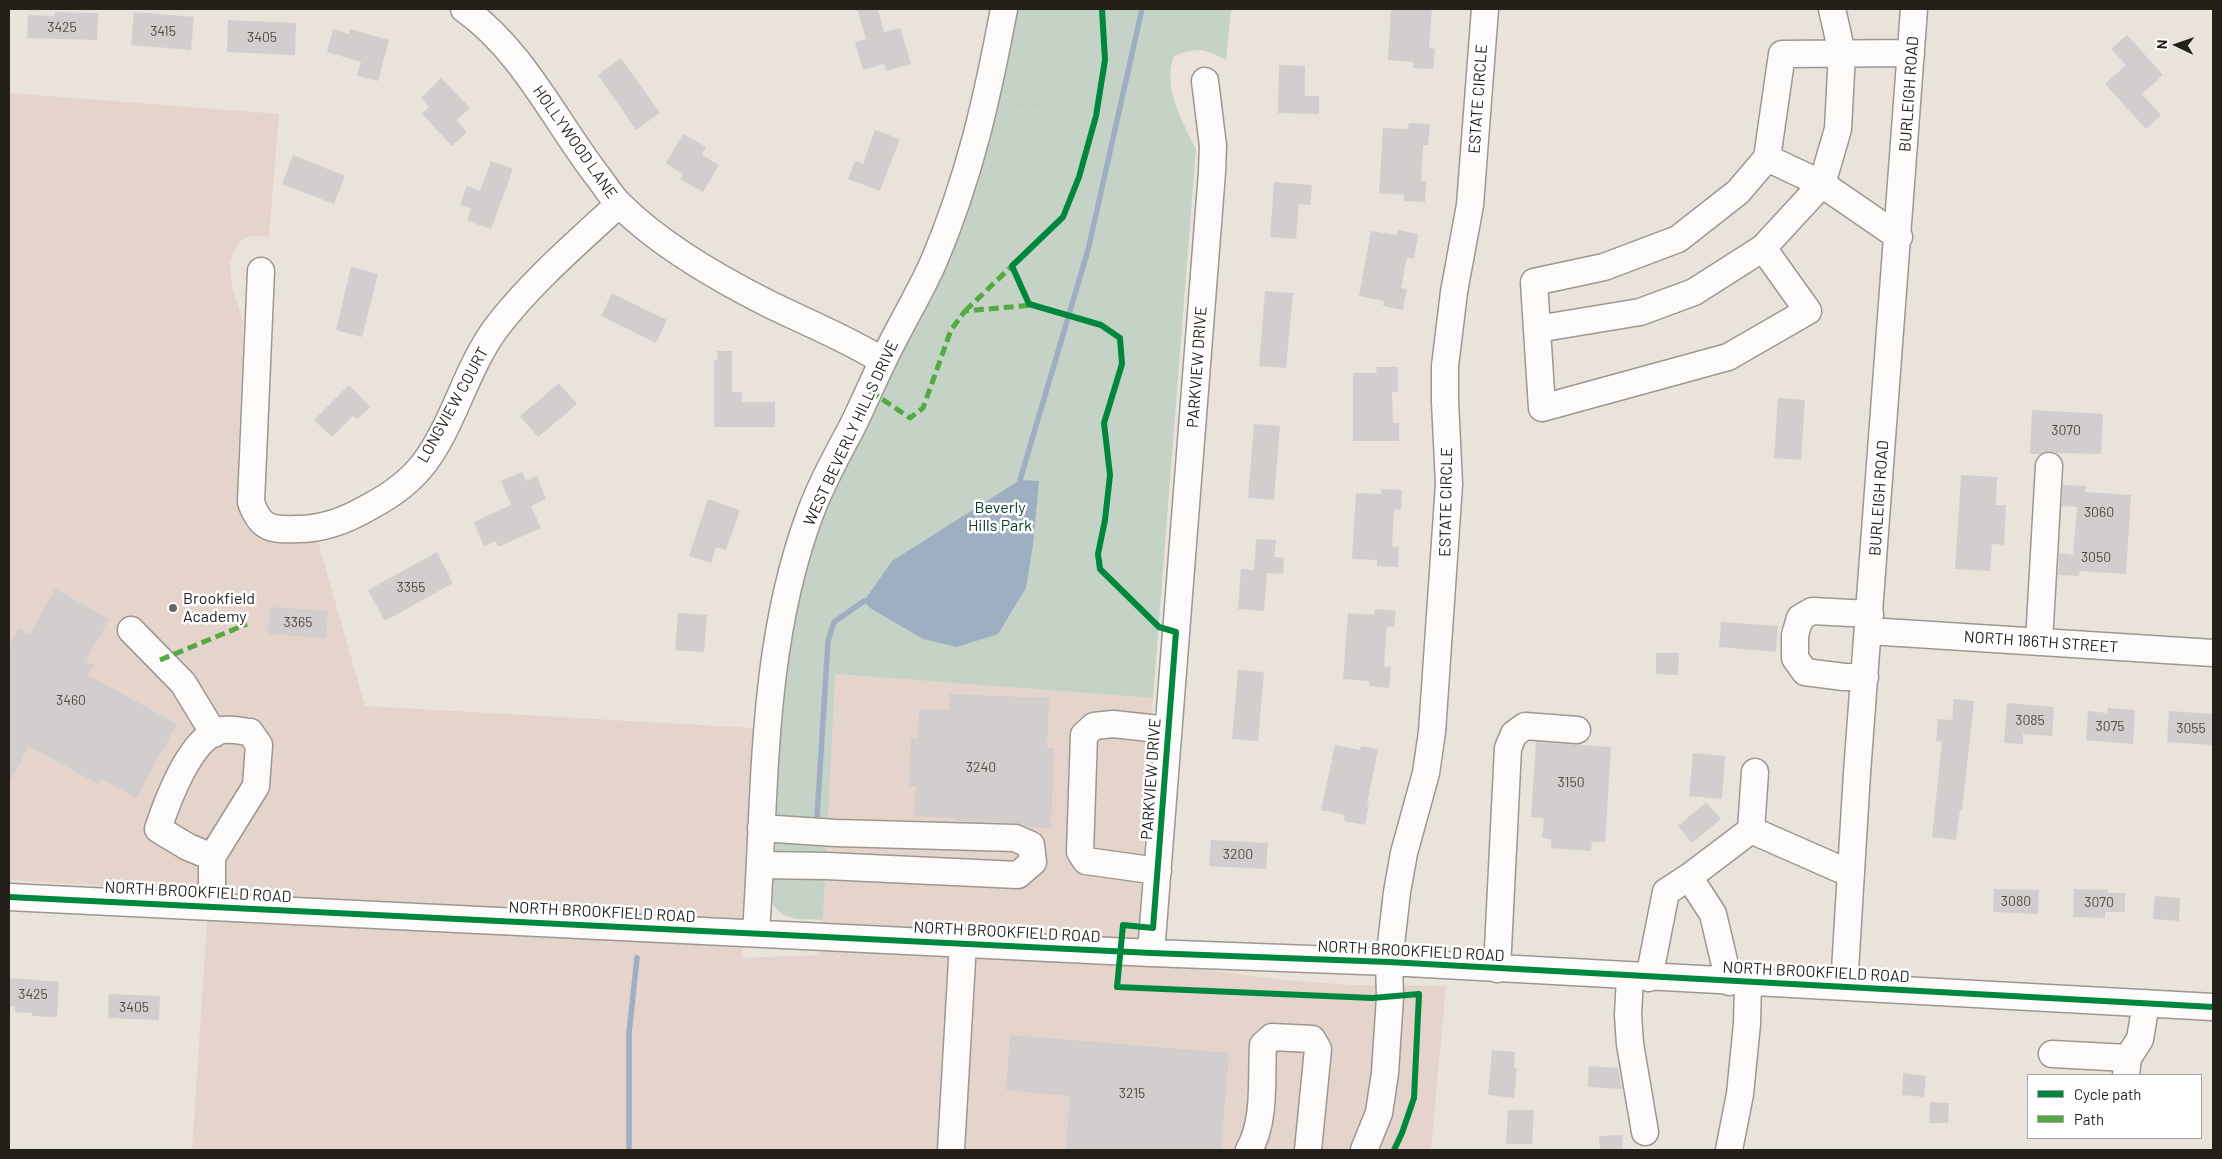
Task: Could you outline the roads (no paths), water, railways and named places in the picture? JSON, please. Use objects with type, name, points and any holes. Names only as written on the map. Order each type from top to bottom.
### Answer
[{"type":"street","name":"HOLLYWOOD LANE","points":[[464,9],[486,27],[520,64],[573,144],[619,204],[658,237],[712,272],[769,304],[866,350],[883,361]]},
{"type":"street","name":"WEST BEVERLY HILLS DRIVE","points":[[756,932],[769,694],[776,645],[790,579],[810,513],[933,262],[958,200],[979,132],[1004,9]]},
{"type":"street","name":"ESTATE CIRCLE","points":[[1364,1150],[1379,1113],[1385,1073],[1390,997],[1389,962],[1396,892],[1404,853],[1426,772],[1433,722],[1449,484],[1445,366],[1454,292],[1470,205],[1485,9]]},
{"type":"street","points":[[1537,330],[1640,312],[1694,292],[1762,248],[1822,184],[1838,128],[1842,54],[1832,9]]},
{"type":"street","name":"BURLEIGH ROAD","points":[[1844,987],[1914,9]]},
{"type":"street","points":[[1762,248],[1808,311],[1728,357],[1542,408],[1534,282],[1604,267],[1678,239],[1738,192],[1767,158],[1782,54],[1911,53]]},
{"type":"street","name":"PARKVIEW DRIVE","points":[[1151,953],[1212,172],[1213,146],[1205,81]]},
{"type":"street","points":[[1767,158],[1822,184],[1899,237]]},
{"type":"street","name":"LONGVIEW COURT","points":[[261,271],[251,502],[256,517],[269,527],[317,528],[338,522],[383,499],[404,484],[425,462],[440,437],[470,374],[496,329],[528,290],[619,204]]},
{"type":"street","points":[[2039,642],[2049,466]]},
{"type":"street","name":"NORTH 186TH STREET","points":[[1865,677],[1844,677],[1804,672],[1795,658],[1795,635],[1800,618],[1812,611],[1869,623],[2039,642],[2213,653]]},
{"type":"street","points":[[131,630],[183,683],[214,734]]},
{"type":"street","points":[[1158,871],[1086,861],[1080,852],[1084,735],[1094,726],[1113,724],[1168,730]]},
{"type":"street","points":[[1497,970],[1508,748],[1514,734],[1525,726],[1577,730]]},
{"type":"street","points":[[212,857],[188,847],[158,829],[172,790],[199,744],[219,731],[250,732],[259,745],[256,786],[212,857],[212,906]]},
{"type":"street","points":[[1645,1132],[1630,1044],[1628,1016],[1666,892],[1751,830],[1755,772]]},
{"type":"street","points":[[760,865],[826,866],[1018,876],[1033,862],[1031,845],[1014,838],[836,833],[761,828]]},
{"type":"street","points":[[1751,830],[1851,874]]},
{"type":"street","points":[[1689,877],[1713,914],[1739,982],[1747,1024],[1740,1094],[1729,1150]]},
{"type":"street","name":"NORTH BROOKFIELD ROAD","points":[[9,896],[1151,953],[1389,962],[1497,970],[2213,1007]]},
{"type":"street","points":[[951,1150],[963,944]]},
{"type":"street","points":[[2052,1054],[2127,1067],[2140,1039],[2146,1003]]},
{"type":"street","points":[[1249,1150],[1256,1138],[1260,1120],[1263,1045],[1272,1037],[1312,1039],[1318,1049],[1308,1150]]},
{"type":"water","points":[[1020,480],[1039,481],[1033,545],[1026,588],[998,634],[957,647],[923,639],[870,608],[864,601],[892,561]]},
{"type":"waterway","points":[[1020,480],[1088,250],[1142,9]]},
{"type":"waterway","points":[[817,817],[828,641],[834,622],[864,601]]},
{"type":"waterway","points":[[629,1150],[629,1033],[637,958]]},
{"type":"place","name":"Brookfield Academy","points":[[173,608]]},
{"type":"park label","name":"Beverly Hills Park","points":[[1000,517]]}]
